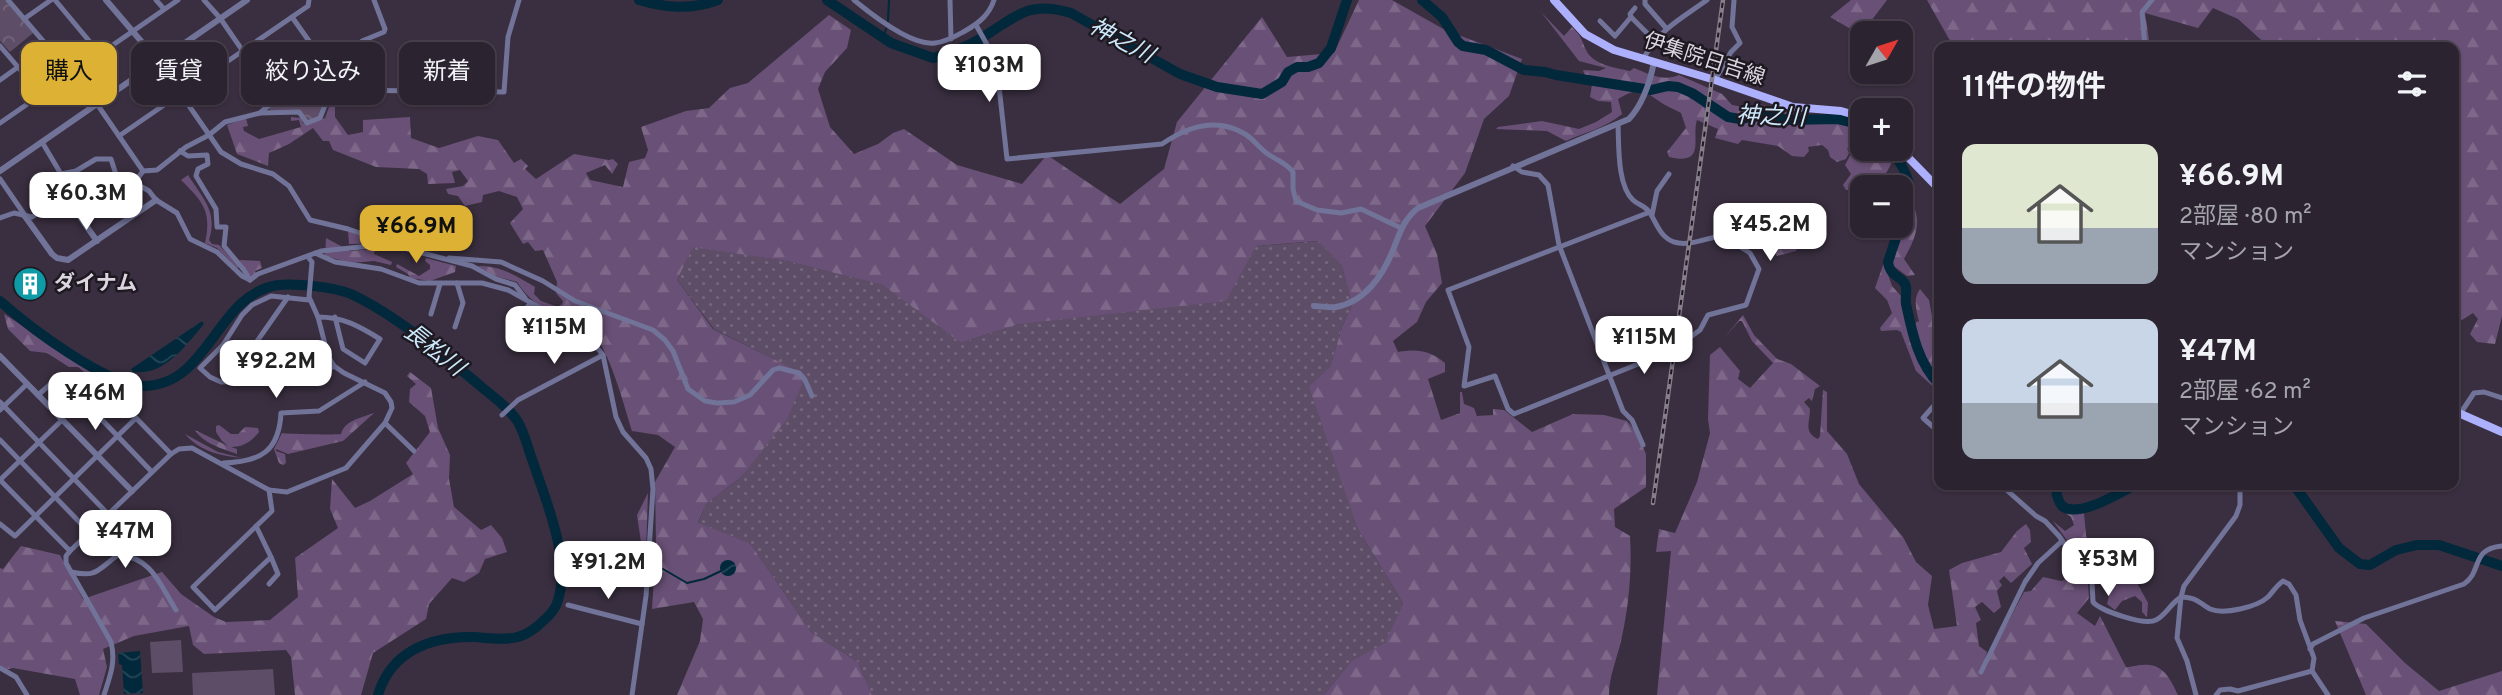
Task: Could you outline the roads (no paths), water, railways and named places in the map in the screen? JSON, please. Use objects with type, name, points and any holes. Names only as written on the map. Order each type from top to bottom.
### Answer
[{"type":"main road","name":"伊集院日吉線","points":[[1558,2],[1577,27],[1598,43],[1793,107],[1850,114]]},
{"type":"main road","points":[[1912,161],[1934,184]]},
{"type":"main road","points":[[2459,413],[2502,432]]},
{"type":"street","points":[[8,0],[44,42]]},
{"type":"street","points":[[24,19],[53,0],[90,42]]},
{"type":"street","points":[[106,0],[142,42]]},
{"type":"street","points":[[156,0],[164,9]]},
{"type":"street","points":[[117,43],[178,0]]},
{"type":"street","points":[[204,0],[241,48]]},
{"type":"street","points":[[185,42],[247,0]]},
{"type":"street","points":[[256,42],[308,6],[309,0]]},
{"type":"street","points":[[361,42],[384,32],[385,29],[374,0]]},
{"type":"street","points":[[385,91],[504,92],[508,37],[519,0]]},
{"type":"street","points":[[854,0],[872,15],[928,43],[936,43],[976,27],[991,10],[995,0]]},
{"type":"street","points":[[950,0],[951,38]]},
{"type":"street","points":[[1646,0],[1645,4],[1666,28]]},
{"type":"street","points":[[1643,59],[1654,40],[1666,28],[1707,0]]},
{"type":"street","points":[[1715,80],[1731,52],[1740,43],[1732,27],[1734,0]]},
{"type":"street","points":[[2145,42],[2142,12],[2152,0]]},
{"type":"street","points":[[1601,21],[1615,36],[1635,8]]},
{"type":"street","points":[[292,17],[309,42]]},
{"type":"street","points":[[1631,17],[1654,40]]},
{"type":"street","points":[[976,27],[997,68],[1007,159],[1162,144],[1181,131],[1198,126],[1227,125],[1248,135],[1271,156],[1285,162],[1293,172],[1296,201],[1317,210],[1341,213],[1362,209],[1401,228]]},
{"type":"street","points":[[0,46],[21,71]]},
{"type":"street","points":[[1314,306],[1336,307],[1357,299],[1384,272],[1406,218],[1418,208],[1629,119],[1645,93],[1654,62]]},
{"type":"street","points":[[0,80],[18,67]]},
{"type":"street","points":[[0,123],[25,105]]},
{"type":"street","points":[[0,171],[96,105]]},
{"type":"street","points":[[98,105],[143,171]]},
{"type":"street","points":[[119,136],[164,105]]},
{"type":"street","points":[[189,105],[217,148],[228,157],[273,174],[289,186],[310,220],[447,258],[501,262],[575,300],[653,330],[673,351],[688,389],[705,401],[734,402],[750,394],[773,370],[779,368],[799,373],[812,396]]},
{"type":"street","points":[[260,113],[269,105]]},
{"type":"street","points":[[143,171],[157,170],[180,151],[231,120],[260,113],[299,112],[307,123],[320,118],[325,105]]},
{"type":"street","points":[[1618,125],[1620,165],[1624,181],[1633,201],[1651,213],[1667,239],[1677,243],[1714,236],[1729,238],[1750,253],[1759,269],[1746,304],[1708,315],[1700,330],[1678,346]]},
{"type":"street","points":[[42,142],[61,174],[61,187],[65,196],[97,241]]},
{"type":"street","points":[[180,151],[188,156],[207,155],[208,164],[198,169],[196,176],[216,209],[217,227],[226,227],[224,246],[250,280]]},
{"type":"street","points":[[61,174],[76,171],[96,159],[108,158],[114,163],[118,184],[149,191],[156,200],[177,213],[190,239],[216,251],[242,276],[250,280]]},
{"type":"street","points":[[1513,166],[1522,172],[1539,175],[1547,182],[1559,245],[1623,411],[1632,420],[1643,445]]},
{"type":"street","points":[[136,187],[136,181],[143,171]]},
{"type":"street","points":[[1651,213],[1657,191],[1669,174]]},
{"type":"street","points":[[0,179],[57,258],[63,260],[72,258],[156,200]]},
{"type":"street","points":[[0,218],[14,213],[32,217],[65,196]]},
{"type":"street","points":[[1651,213],[1559,245],[1448,290],[1469,347],[1464,386],[1495,376],[1508,408],[1514,414],[1668,352]]},
{"type":"street","points":[[250,280],[258,274],[321,251],[395,244]]},
{"type":"street","points":[[315,253],[335,262],[381,269],[419,283],[482,284],[498,287],[525,298]]},
{"type":"street","points":[[104,695],[113,666],[111,642],[71,572],[66,556],[89,532],[152,471],[179,449],[191,448],[269,490],[287,492],[346,468],[385,423],[392,408],[391,402],[380,390],[334,366],[328,356],[318,317],[309,299],[312,262],[307,257]]},
{"type":"street","points":[[447,258],[515,285],[531,303],[578,329],[603,355],[616,417],[623,432],[646,458],[651,469],[652,522],[632,695]]},
{"type":"street","points":[[455,327],[463,303],[457,283]]},
{"type":"street","points":[[431,314],[440,284]]},
{"type":"street","points":[[309,299],[271,296],[252,305],[242,315],[223,345],[200,368],[221,382],[316,378],[334,366]]},
{"type":"street","points":[[223,345],[244,360],[288,297]]},
{"type":"street","points":[[509,327],[531,303]]},
{"type":"street","points":[[318,317],[335,317],[356,324],[380,339],[365,363],[343,349],[335,317]]},
{"type":"street","points":[[503,414],[516,402],[603,355]]},
{"type":"street","points":[[0,356],[132,491]]},
{"type":"street","points":[[38,395],[60,376],[152,471]]},
{"type":"street","points":[[220,463],[243,463],[271,449],[280,432],[281,413],[319,411],[365,382]]},
{"type":"street","points":[[27,384],[1,406],[108,514]]},
{"type":"street","points":[[2459,410],[2474,393],[2484,392],[2502,398]]},
{"type":"street","points":[[1934,406],[1923,418],[1934,428]]},
{"type":"street","points":[[0,524],[15,536],[136,418],[171,454]]},
{"type":"street","points":[[62,420],[0,480],[70,551]]},
{"type":"street","points":[[385,423],[414,451]]},
{"type":"street","points":[[0,440],[89,532]]},
{"type":"street","points":[[269,490],[272,511],[193,587],[215,610],[271,557]]},
{"type":"street","points":[[2007,490],[2045,521],[2062,541],[2092,583],[2093,602],[2099,609],[2149,622],[2157,620],[2181,597]]},
{"type":"street","points":[[2196,695],[2188,661],[2177,638],[2181,597],[2184,586],[2236,516],[2240,505],[2240,490]]},
{"type":"street","points":[[256,526],[278,574],[269,584]]},
{"type":"street","points":[[1981,672],[2025,582],[2038,563],[2062,541]]},
{"type":"street","points":[[2310,649],[2314,644],[2364,618],[2464,584],[2472,578],[2479,557],[2489,549],[2502,546]]},
{"type":"street","points":[[71,572],[87,575],[95,573],[118,555],[134,558],[156,575],[176,610]]},
{"type":"street","points":[[2181,597],[2201,600],[2209,608],[2221,612],[2228,611],[2260,603],[2280,583],[2285,582],[2296,595],[2300,620],[2314,658],[2312,671],[2328,695]]},
{"type":"street","points":[[568,605],[642,624]]},
{"type":"street","points":[[0,668],[16,677],[27,695]]},
{"type":"street","points":[[2216,695],[2220,690],[2238,691],[2312,671]]},
{"type":"water","points":[[202,321],[204,324],[165,364],[144,372],[133,372],[131,369]]},
{"type":"water","points":[[728,560],[736,568],[728,576],[720,568]]},
{"type":"water","points":[[140,651],[143,693],[124,694],[122,665],[119,664],[118,653]]},
{"type":"waterway","name":"神之川","points":[[639,0],[678,7],[718,0]]},
{"type":"waterway","name":"神之川","points":[[827,0],[891,43],[933,58],[971,44],[1024,12],[1044,8],[1057,9],[1071,13],[1180,74],[1217,87],[1262,94],[1282,82],[1288,72],[1297,67],[1319,63],[1331,48],[1347,0]]},
{"type":"waterway","points":[[888,21],[889,0]]},
{"type":"waterway","name":"神之川","points":[[1422,0],[1442,17],[1463,46],[1486,50],[1524,70],[1651,90],[1678,87],[1728,117],[1740,119],[1767,114],[1788,120],[1837,119],[1850,122]]},
{"type":"waterway","points":[[883,38],[886,29]]},
{"type":"waterway","name":"神之川","points":[[1898,161],[1906,175]]},
{"type":"waterway","name":"神之川","points":[[1896,238],[1888,262],[1889,267],[1905,283],[1906,304],[1917,347],[1934,378]]},
{"type":"waterway","name":"長松川","points":[[0,301],[48,339],[90,366],[128,383],[144,386],[166,382],[184,371],[240,304],[257,292],[278,285],[335,289],[351,294],[403,325],[511,413],[525,437],[555,530],[561,567],[561,584],[556,606],[550,615],[530,632],[516,638],[458,637],[428,643],[415,649],[392,667],[378,695]]},
{"type":"waterway","name":"神之川","points":[[2056,490],[2062,506],[2069,509],[2088,507],[2125,490]]},
{"type":"waterway","name":"神之川","points":[[2298,490],[2339,548],[2360,564],[2370,565],[2396,550],[2417,545],[2439,545],[2502,566]]},
{"type":"waterway","points":[[560,555],[567,554]]},
{"type":"waterway","points":[[574,554],[599,557],[640,570]]},
{"type":"waterway","points":[[655,568],[663,569],[687,583],[721,571]]},
{"type":"railway","points":[[1653,503],[1723,0]]},
{"type":"place","name":"ダイナム","points":[[30,284]]}]
